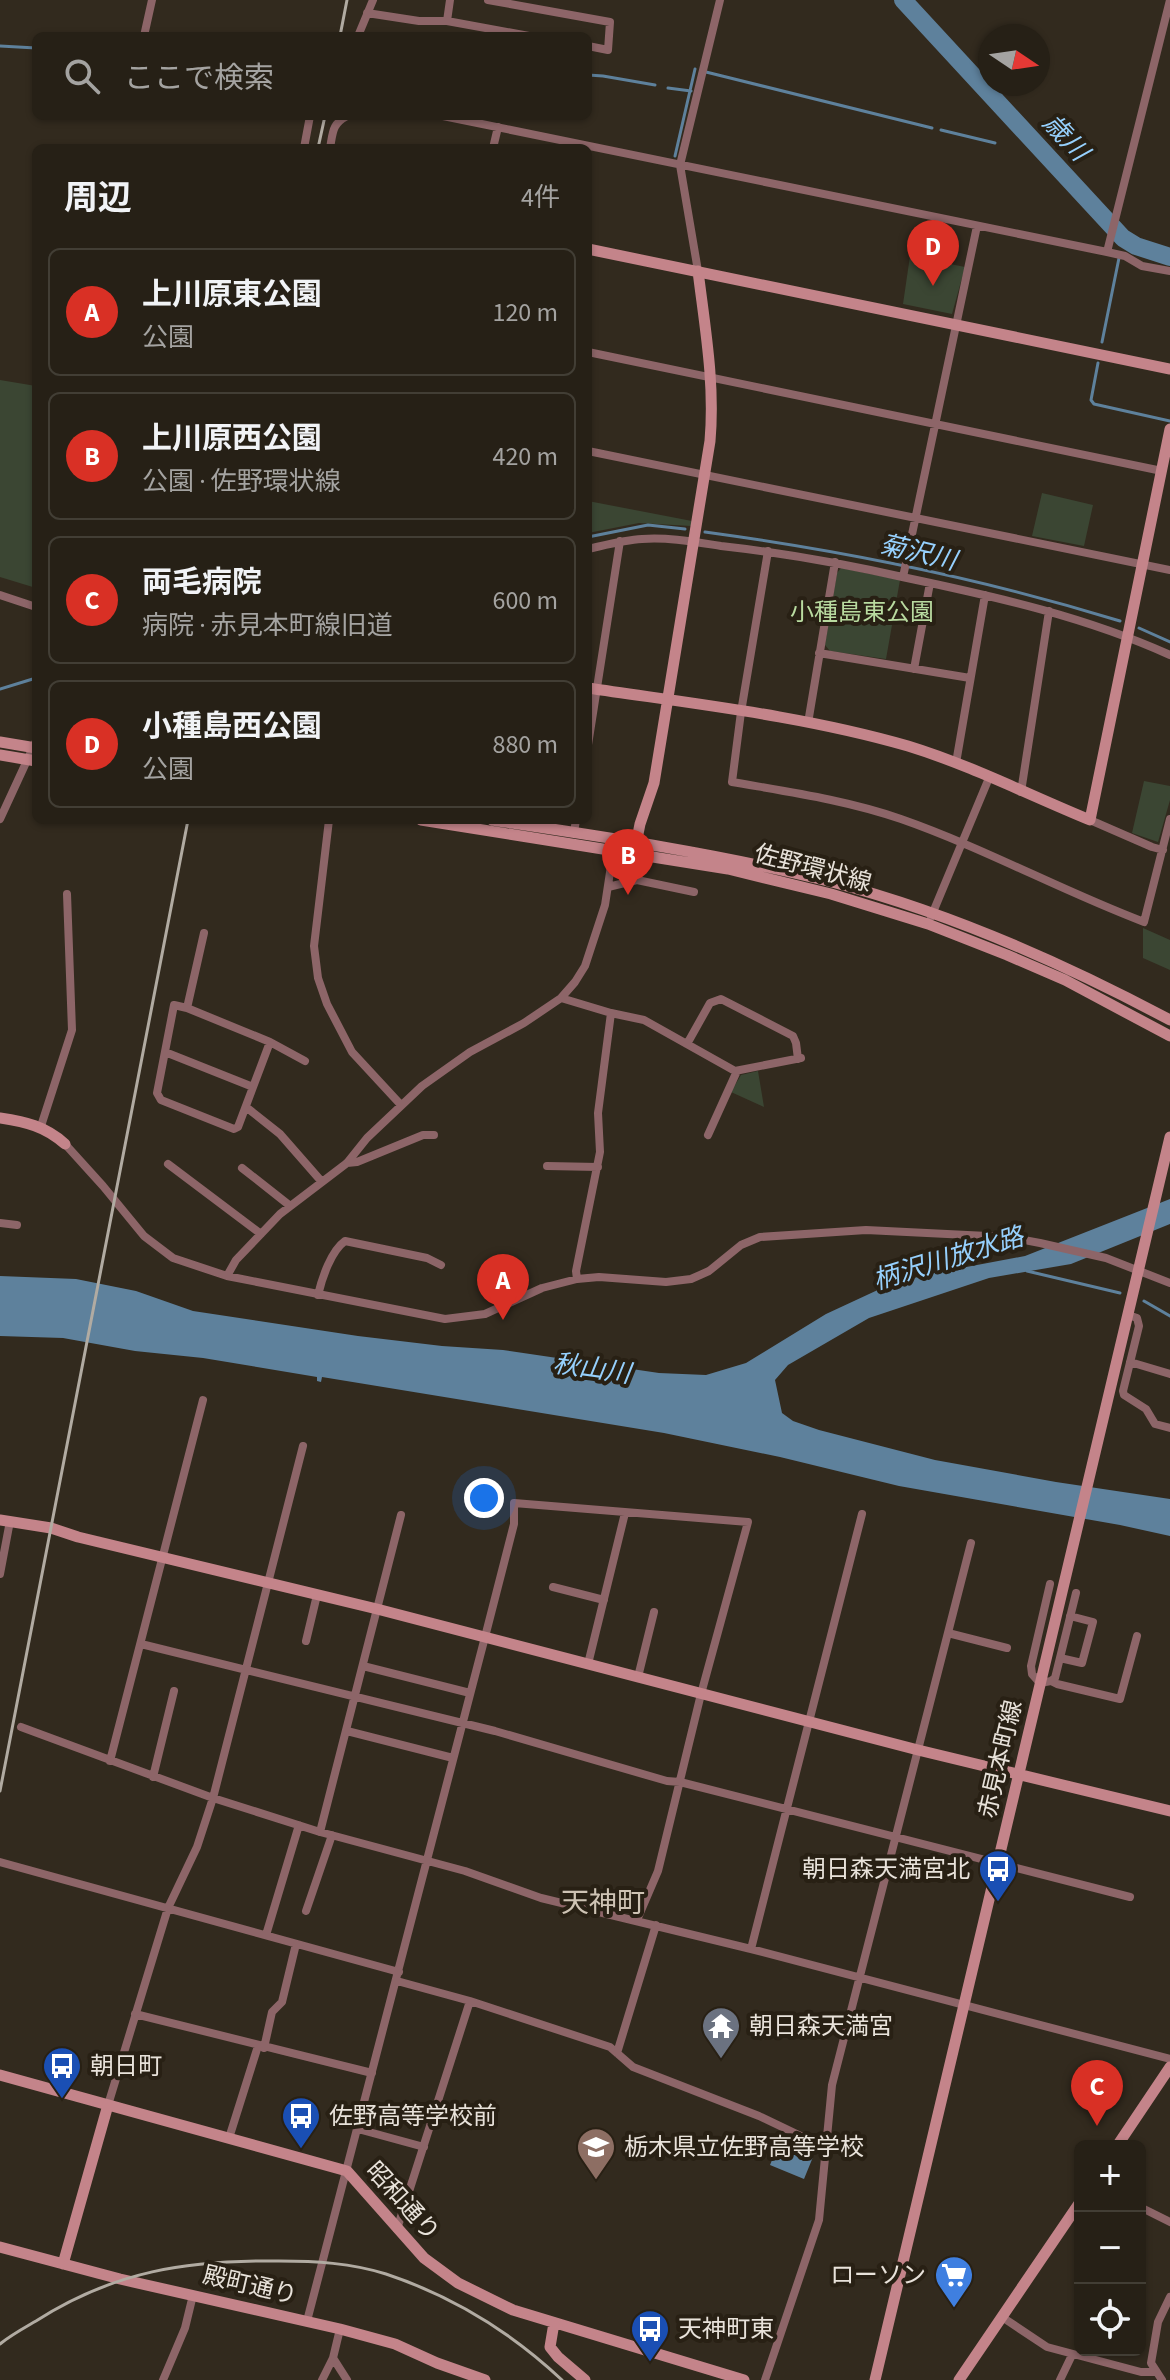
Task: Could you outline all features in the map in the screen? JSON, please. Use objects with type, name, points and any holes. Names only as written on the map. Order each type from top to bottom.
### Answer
[{"type":"street","points":[[145,32],[152,0]]},
{"type":"street","points":[[360,32],[373,0]]},
{"type":"street","points":[[447,21],[450,0]]},
{"type":"street","points":[[488,0],[610,22],[608,50],[592,47]]},
{"type":"street","points":[[636,848],[654,783],[712,416],[712,377],[680,165],[720,0]]},
{"type":"street","points":[[1107,252],[1170,0]]},
{"type":"street","points":[[367,13],[419,21],[447,21],[507,32]]},
{"type":"street","points":[[305,144],[309,120]]},
{"type":"street","points":[[331,144],[338,120]]},
{"type":"street","points":[[463,120],[579,144]]},
{"type":"street","points":[[494,144],[498,127]]},
{"type":"street","points":[[592,147],[1107,252],[1125,256],[1142,266],[1170,271]]},
{"type":"street","points":[[904,574],[977,226]]},
{"type":"street","points":[[592,250],[1170,369]]},
{"type":"street","points":[[592,353],[1162,471]]},
{"type":"street","points":[[1090,820],[1170,429]]},
{"type":"street","points":[[592,452],[1170,570]]},
{"type":"street","points":[[592,548],[645,539],[694,542],[904,574],[1049,611],[1170,655]]},
{"type":"street","points":[[620,541],[592,688],[872,736],[956,763],[1163,850]]},
{"type":"street","points":[[768,551],[732,782],[865,808],[961,842],[1144,922],[1170,819]]},
{"type":"street","points":[[808,723],[835,562]]},
{"type":"street","points":[[914,669],[930,583]]},
{"type":"street","points":[[0,595],[32,606]]},
{"type":"street","points":[[956,763],[985,595]]},
{"type":"street","points":[[1021,792],[1049,611]]},
{"type":"street","points":[[819,653],[970,678]]},
{"type":"street","points":[[0,742],[32,746]]},
{"type":"street","points":[[0,755],[30,765],[0,819]]},
{"type":"street","points":[[930,919],[989,778]]},
{"type":"street","points":[[329,824],[314,946],[318,978],[327,1004],[352,1052],[401,1105]]},
{"type":"street","name":"佐野環状線","points":[[460,824],[636,848],[930,919],[1068,969],[1170,1020]]},
{"type":"street","name":"佐野環状線","points":[[547,824],[575,826],[614,845]]},
{"type":"street","points":[[227,1276],[236,1260],[289,1205],[347,1163],[401,1105],[448,1066],[561,998],[585,966],[608,887],[614,845]]},
{"type":"street","points":[[608,887],[637,880],[694,892]]},
{"type":"street","points":[[41,1126],[72,1030],[67,894]]},
{"type":"street","name":"佐野環状線","points":[[930,919],[1065,980],[1170,1036]]},
{"type":"street","points":[[187,1008],[204,933]]},
{"type":"street","points":[[561,998],[644,1020],[687,1044],[737,1071],[799,1058],[793,1036],[721,999],[710,1003],[687,1044]]},
{"type":"street","points":[[270,1042],[238,1127],[234,1129],[161,1100],[157,1093],[174,1005],[270,1042],[305,1061]]},
{"type":"street","points":[[577,1279],[576,1271],[600,1152],[598,1113],[611,1013]]},
{"type":"street","points":[[165,1052],[253,1087]]},
{"type":"street","points":[[708,1135],[737,1071]]},
{"type":"street","points":[[246,1107],[280,1134],[322,1182]]},
{"type":"street","points":[[0,1118],[41,1126],[52,1132],[103,1186],[144,1236],[158,1248],[187,1264],[227,1276],[430,1317],[455,1319],[485,1314],[542,1288],[577,1279],[599,1277],[666,1282],[691,1279],[709,1271],[741,1245],[760,1237],[869,1229],[1008,1237],[1106,1258],[1170,1283]]},
{"type":"street","points":[[347,1163],[357,1162],[423,1135],[434,1135]]},
{"type":"street","name":"赤見本町線","points":[[875,2380],[998,1863],[1046,1682],[1065,1577],[1170,1137]]},
{"type":"street","points":[[168,1164],[261,1234]]},
{"type":"street","points":[[547,1166],[598,1167]]},
{"type":"street","points":[[242,1168],[289,1205]]},
{"type":"street","points":[[0,1223],[17,1225]]},
{"type":"street","points":[[318,1295],[338,1246],[345,1241],[427,1258],[441,1265]]},
{"type":"street","points":[[1128,1315],[1137,1318],[1139,1323],[1124,1395],[1146,1409],[1155,1424],[1170,1428]]},
{"type":"street","points":[[1130,1362],[1170,1374]]},
{"type":"street","points":[[110,1761],[203,1400]]},
{"type":"street","points":[[63,2264],[168,1908],[197,1847],[213,1798],[303,1446]]},
{"type":"street","points":[[307,2321],[514,1524],[514,1503],[748,1522],[701,1694],[658,1871],[637,1920]]},
{"type":"street","points":[[588,1664],[625,1513]]},
{"type":"street","points":[[751,1949],[862,1514]]},
{"type":"street","points":[[320,1832],[401,1515]]},
{"type":"street","points":[[0,1574],[5,1520],[51,1528],[918,1750],[1170,1811]]},
{"type":"street","points":[[765,2380],[819,2220],[832,2085],[971,1543]]},
{"type":"street","points":[[1050,1584],[1031,1666],[1032,1674],[1046,1682],[1120,1699],[1137,1636]]},
{"type":"street","points":[[553,1587],[604,1600]]},
{"type":"street","points":[[1046,1682],[1055,1678],[1076,1593]]},
{"type":"street","points":[[306,1641],[317,1595]]},
{"type":"street","points":[[638,1677],[654,1612]]},
{"type":"street","points":[[1060,1658],[1082,1663],[1093,1622],[1070,1616]]},
{"type":"street","points":[[948,1633],[1007,1648]]},
{"type":"street","points":[[141,1644],[495,1731],[652,1777],[1130,1897]]},
{"type":"street","points":[[363,1666],[470,1693]]},
{"type":"street","points":[[153,1777],[174,1691]]},
{"type":"street","points":[[21,1727],[213,1798],[320,1832],[463,1870],[541,1898],[751,1949],[1170,2059]]},
{"type":"street","points":[[347,1731],[453,1758]]},
{"type":"street","points":[[266,1935],[299,1825]]},
{"type":"street","points":[[306,1911],[332,1835]]},
{"type":"street","points":[[0,1862],[296,1944],[591,2040],[610,2047],[633,2067],[759,2116],[826,2148]]},
{"type":"street","points":[[617,2053],[656,1925]]},
{"type":"street","points":[[229,2138],[272,2012],[282,2002],[296,1944]]},
{"type":"street","points":[[397,2230],[470,2001]]},
{"type":"street","points":[[135,2014],[372,2073]]},
{"type":"street","points":[[1121,2140],[1170,2067]]},
{"type":"street","name":"昭和通り","points":[[0,2075],[347,2171],[424,2258],[458,2283],[513,2310],[554,2323]]},
{"type":"street","points":[[358,2129],[424,2147]]},
{"type":"street","points":[[1146,2210],[1170,2222]]},
{"type":"street","points":[[959,2380],[1074,2211]]},
{"type":"street","name":"殿町通り","points":[[0,2247],[395,2344],[485,2380]]},
{"type":"street","points":[[163,2380],[185,2328],[193,2295]]},
{"type":"street","points":[[1162,2380],[1151,2363],[1158,2322],[1170,2297]]},
{"type":"street","points":[[1002,2317],[1047,2347],[1141,2372],[1155,2372]]},
{"type":"street","points":[[585,2380],[550,2347],[554,2323],[744,2380]]},
{"type":"street","points":[[322,2380],[333,2358],[340,2329]]},
{"type":"street","points":[[1060,2380],[1072,2355]]},
{"type":"street","points":[[333,2358],[347,2380]]},
{"type":"green space","points":[[910,256],[965,267],[952,314],[903,304]]},
{"type":"green space","points":[[0,380],[32,385],[32,587],[0,577]]},
{"type":"green space","points":[[1042,493],[1093,505],[1084,546],[1032,536]]},
{"type":"green space","points":[[592,502],[692,521],[691,526],[639,523],[592,532]]},
{"type":"green space","name":"小種島東公園","points":[[841,568],[900,580],[886,659],[830,651],[825,645],[837,573]]},
{"type":"green space","points":[[1144,781],[1170,786],[1170,800],[1158,842],[1132,833]]},
{"type":"green space","points":[[1143,928],[1170,940],[1170,970],[1143,958]]},
{"type":"green space","points":[[758,1071],[764,1107],[731,1092],[741,1075]]},
{"type":"water","name":"秋山川","points":[[1170,1199],[1170,1224],[1071,1264],[989,1278],[869,1318],[788,1365],[775,1380],[782,1413],[793,1421],[819,1430],[935,1460],[1170,1499],[1170,1536],[899,1486],[664,1433],[322,1377],[321,1382],[317,1381],[317,1377],[203,1358],[135,1351],[63,1338],[0,1336],[0,1276],[76,1279],[136,1291],[193,1311],[358,1336],[503,1350],[659,1373],[706,1375],[746,1363],[826,1314],[882,1288],[924,1275],[1025,1256]]},
{"type":"water","points":[[779,2143],[813,2157],[804,2179],[770,2165]]},
{"type":"waterway","name":"歳川","points":[[903,0],[1123,238],[1136,246],[1170,257]]},
{"type":"waterway","points":[[0,46],[32,48]]},
{"type":"waterway","points":[[675,156],[695,69]]},
{"type":"waterway","points":[[706,72],[932,128]]},
{"type":"waterway","points":[[592,75],[655,85]]},
{"type":"waterway","points":[[668,88],[691,91]]},
{"type":"waterway","points":[[941,130],[995,143]]},
{"type":"waterway","points":[[1102,342],[1119,258]]},
{"type":"waterway","points":[[1098,363],[1091,400],[1094,404],[1170,421]]},
{"type":"waterway","name":"菊沢川","points":[[592,536],[648,525],[685,529]]},
{"type":"waterway","name":"菊沢川","points":[[705,532],[914,568],[1017,592],[1120,621]]},
{"type":"waterway","name":"菊沢川","points":[[1139,628],[1170,642]]},
{"type":"waterway","name":"菊沢川","points":[[0,689],[32,679]]},
{"type":"waterway","points":[[1027,1271],[1120,1293]]},
{"type":"waterway","points":[[1144,1301],[1170,1316]]},
{"type":"railway","points":[[341,32],[347,0]]},
{"type":"railway","points":[[319,144],[324,120]]},
{"type":"railway","points":[[0,1791],[187,824]]},
{"type":"railway","points":[[0,2344],[94,2290],[152,2272],[182,2266],[245,2261],[319,2262],[373,2270],[434,2293],[502,2332],[562,2380]]},
{"type":"place","name":"小種島西公園","points":[[933,286]]},
{"type":"place","name":"上川原西公園","points":[[628,895]]},
{"type":"place","name":"上川原東公園","points":[[503,1320]]},
{"type":"place","name":"朝日森天満宮北","points":[[998,1903]]},
{"type":"place","name":"朝日森天満宮","points":[[721,2060]]},
{"type":"place","name":"朝日町","points":[[62,2100]]},
{"type":"place","name":"両毛病院","points":[[1097,2126]]},
{"type":"place","name":"佐野高等学校前","points":[[301,2150]]},
{"type":"place","name":"栃木県立佐野高等学校","points":[[596,2181]]},
{"type":"place","name":"ローソン","points":[[954,2309]]},
{"type":"place","name":"天神町東","points":[[650,2363]]},
{"type":"district","name":"天神町","points":[[603,1902]]},
{"type":"water label","name":"柄沢川放水路","points":[[948,1258]]}]
